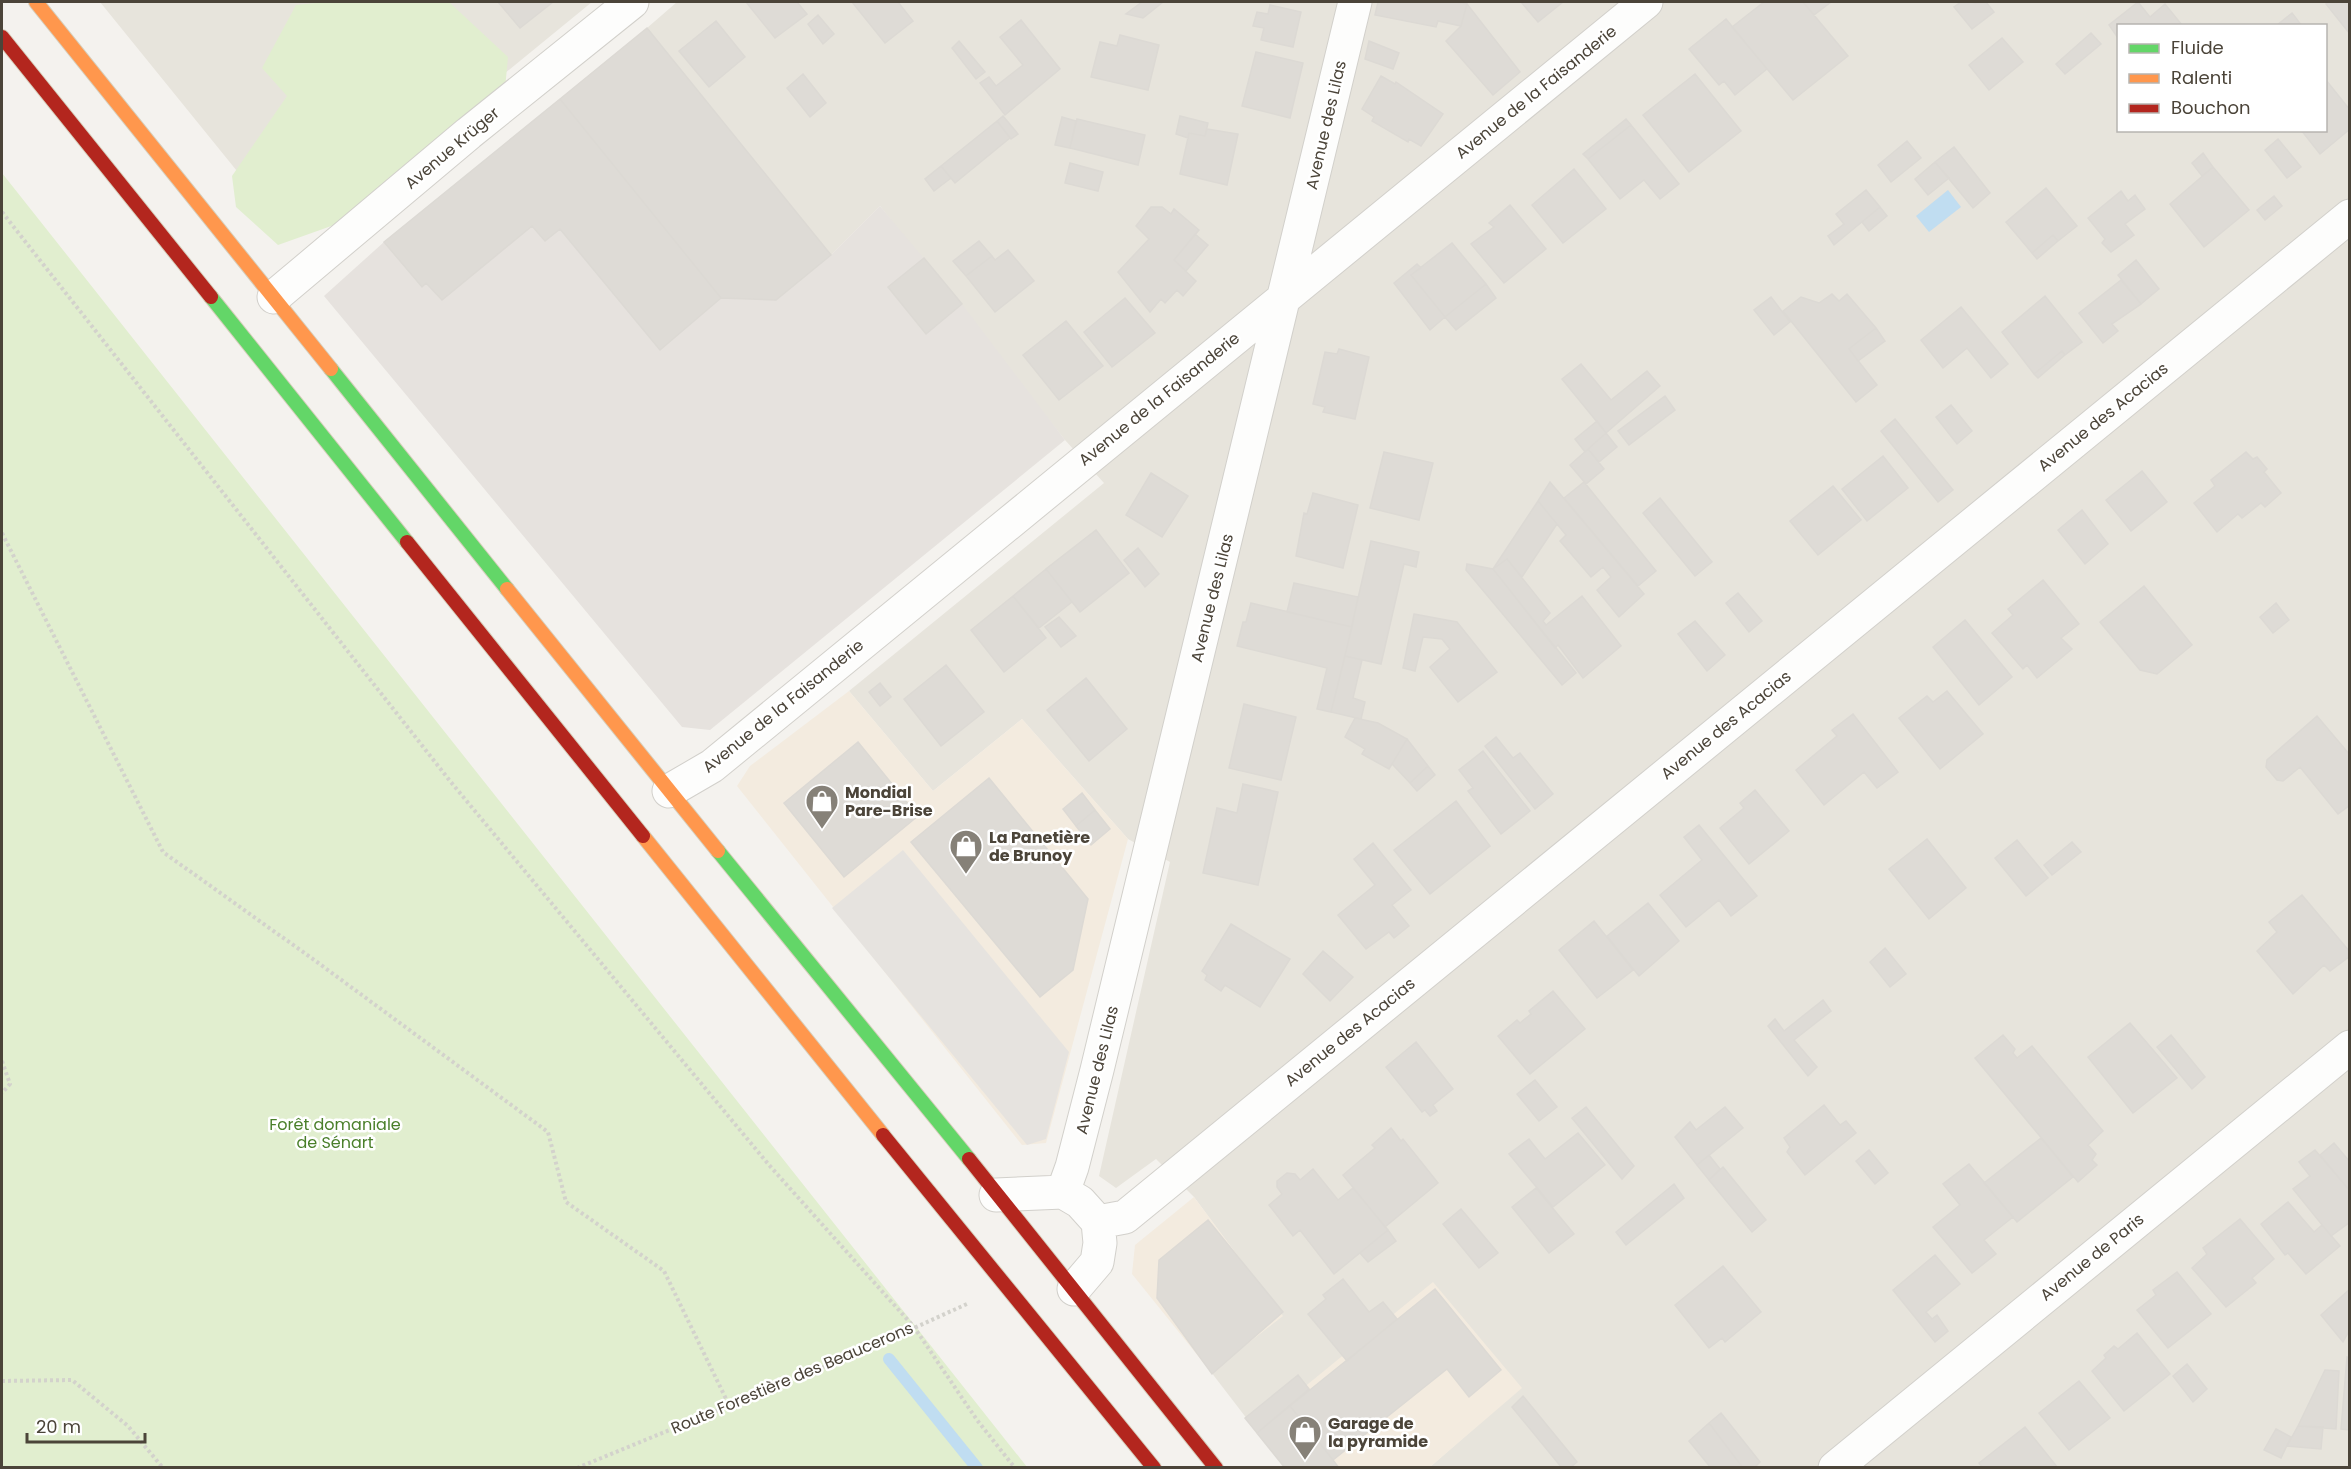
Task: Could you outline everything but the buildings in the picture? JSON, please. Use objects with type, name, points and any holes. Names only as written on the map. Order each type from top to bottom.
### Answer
[{"type":"main road","points":[[36,2],[669,791],[1216,1467]]},
{"type":"main road","points":[[2,37],[1005,1287],[1056,1345],[1154,1467]]},
{"type":"street","name":"Avenue Krüger","points":[[274,297],[469,133],[632,2]]},
{"type":"street","name":"Avenue des Lilas","points":[[1063,1192],[1072,1167],[1097,1070],[1286,296],[1355,2]]},
{"type":"street","name":"Avenue de la Faisanderie","points":[[669,791],[712,766],[1646,2]]},
{"type":"street","name":"Avenue des Acacias","points":[[1098,1222],[1125,1216],[2349,216]]},
{"type":"street","name":"Avenue de Paris","points":[[1834,1467],[2349,1047]]},
{"type":"street","points":[[996,1195],[1063,1192],[1080,1202],[1098,1222],[1100,1243],[1097,1262],[1074,1289]]},
{"type":"path","points":[[2,212],[450,781],[769,1166],[914,1327],[977,1420],[1015,1467]]},
{"type":"path","points":[[2,533],[163,852],[548,1132],[567,1202],[664,1271],[729,1405]]},
{"type":"path","points":[[2,1061],[10,1084],[2,1093]]},
{"type":"path","name":"Route Forestière des Beaucerons","points":[[578,1467],[879,1344],[1005,1287]]},
{"type":"path","points":[[2,1381],[72,1380],[128,1426],[163,1467]]},
{"type":"shaded area","points":[[100,2],[592,2],[328,218],[288,234]]},
{"type":"shaded area","points":[[677,2],[2349,2],[2349,1467],[1430,1467],[1521,1387],[1254,1428],[1211,1372],[1282,1316],[1194,1197],[1156,1159],[1116,1188],[1099,1176],[1170,862],[1128,839],[1022,719],[933,791],[849,691],[1104,483],[1065,440],[880,206],[831,255],[647,28]]},
{"type":"shaded area","points":[[647,28],[831,255],[880,206],[962,304],[1065,440],[710,730],[682,727],[324,296],[384,242]]},
{"type":"shaded area","points":[[849,691],[933,791],[1022,719],[1128,839],[1046,1143],[1022,1145],[737,786],[750,766]]},
{"type":"shaded area","points":[[903,850],[1069,1052],[1046,1139],[1027,1145],[832,908]]},
{"type":"shaded area","points":[[1194,1197],[1283,1316],[1211,1372],[1132,1274],[1135,1245]]},
{"type":"shaded area","points":[[1433,1282],[1522,1388],[1430,1467],[1286,1467],[1254,1428]]},
{"type":"green space","points":[[326,2],[449,2],[508,57],[505,89],[432,142],[407,199],[278,245],[236,207],[232,176],[287,96],[262,68],[296,5]]},
{"type":"green space","name":"Forêt domaniale de Sénart","points":[[2,173],[1027,1467],[2,1467]]},
{"type":"water","points":[[1948,190],[1961,207],[1929,232],[1916,216]]},
{"type":"waterway","points":[[889,1359],[977,1468]]},
{"type":"traffic: fast","points":[[211,297],[407,542]]},
{"type":"traffic: fast","points":[[331,369],[507,589]]},
{"type":"traffic: fast","points":[[718,851],[969,1159]]},
{"type":"traffic: slow","points":[[36,2],[331,369]]},
{"type":"traffic: slow","points":[[507,589],[718,851]]},
{"type":"traffic: slow","points":[[643,836],[883,1135]]},
{"type":"traffic: jam","points":[[2,37],[211,297]]},
{"type":"traffic: jam","points":[[407,542],[643,836]]},
{"type":"traffic: jam","points":[[883,1135],[1154,1468]]},
{"type":"traffic: jam","points":[[969,1159],[1216,1468]]},
{"type":"place","name":"Mondial Pare-Brise","points":[[822,830]]},
{"type":"place","name":"La Panetière de Brunoy","points":[[966,875]]},
{"type":"place","name":"Garage de la pyramide","points":[[1305,1461]]}]
